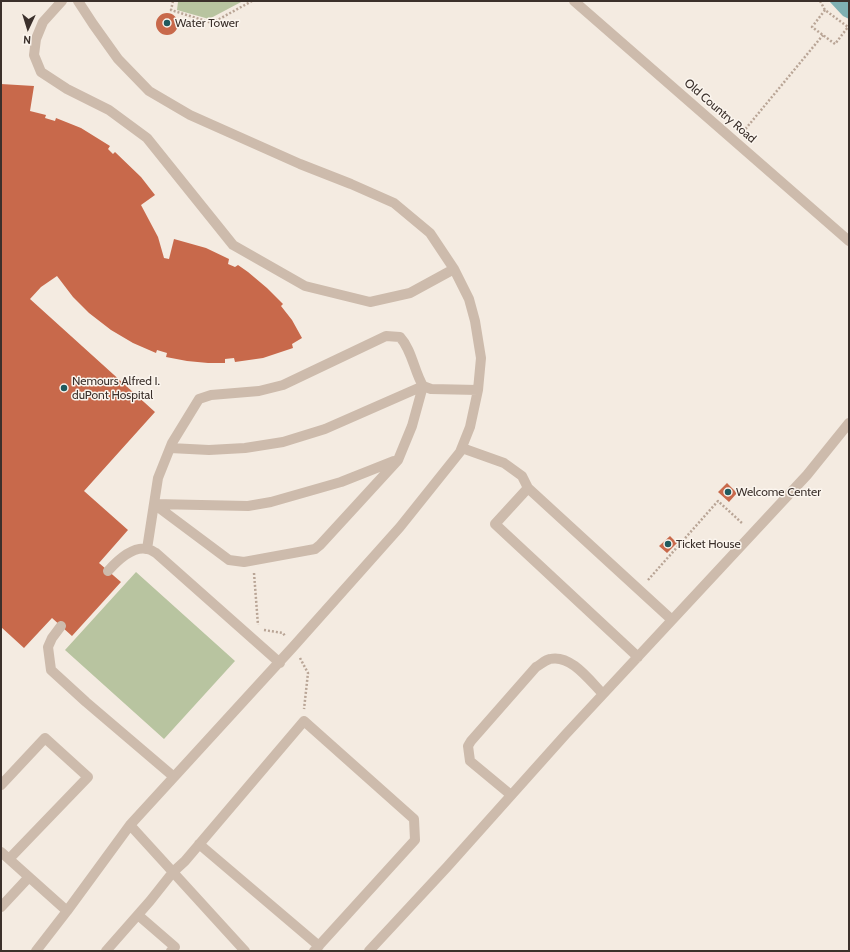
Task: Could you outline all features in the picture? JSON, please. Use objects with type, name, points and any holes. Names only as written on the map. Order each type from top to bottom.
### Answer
[{"type":"street","points":[[62,1],[43,22],[36,39],[34,54],[42,72],[67,89],[109,110],[147,138],[233,245],[305,286],[370,302],[410,293],[454,268]]},
{"type":"street","points":[[36,951],[130,825],[280,662],[400,527],[460,452],[470,427],[478,390],[481,358],[475,321],[469,299],[454,268],[430,233],[394,203],[352,184],[300,164],[190,115],[149,91],[118,59],[78,1]]},
{"type":"street","name":"Old Country Road","points":[[574,1],[849,241]]},
{"type":"street","points":[[147,549],[158,478],[170,448],[199,399],[211,395],[259,391],[283,385],[386,336],[400,337],[405,342],[418,377],[423,386],[431,389],[478,390]]},
{"type":"street","points":[[170,448],[209,450],[245,448],[283,442],[325,428],[423,386]]},
{"type":"street","points":[[154,504],[229,560],[244,562],[315,549],[398,460],[412,426],[423,386]]},
{"type":"street","points":[[369,951],[603,694],[807,475],[849,423]]},
{"type":"street","points":[[462,448],[504,463],[522,476],[528,488],[640,589],[672,620]]},
{"type":"street","points":[[154,504],[256,505],[341,482],[398,460]]},
{"type":"street","points":[[528,488],[494,524],[638,657]]},
{"type":"street","points":[[108,571],[117,562],[138,549],[147,549],[156,553],[280,662]]},
{"type":"street","points":[[61,626],[52,638],[48,648],[48,658],[51,670],[174,777]]},
{"type":"street","points":[[511,795],[470,761],[468,746],[536,667],[549,659],[562,659],[575,666],[603,694]]},
{"type":"street","points":[[106,951],[304,721],[414,819],[415,840],[317,949],[199,844]]},
{"type":"street","points":[[1,785],[45,738],[88,777],[9,859]]},
{"type":"street","points":[[130,825],[245,951]]},
{"type":"street","points":[[1,852],[67,911]]},
{"type":"street","points":[[1,907],[29,877]]},
{"type":"street","points":[[138,915],[175,946],[171,951]]},
{"type":"path","points":[[173,1],[171,10],[212,23],[252,1]]},
{"type":"path","points":[[820,1],[825,10],[848,27],[835,44],[812,27],[825,10]]},
{"type":"path","points":[[735,142],[823,35]]},
{"type":"path","points":[[640,589],[718,501],[752,534]]},
{"type":"path","points":[[253,568],[258,629],[283,634],[286,637]]},
{"type":"path","points":[[298,654],[308,674],[304,721]]},
{"type":"green space","points":[[243,1],[209,19],[177,10],[178,2]]},
{"type":"green space","points":[[136,572],[235,661],[164,739],[65,650]]},
{"type":"water","points":[[829,1],[849,1],[849,19],[843,16]]},
{"type":"building","name":"Water Tower","points":[[163,13],[171,13],[178,20],[178,28],[171,35],[163,35],[156,28],[156,20]]},
{"type":"building","name":"Nemours Alfred I. duPont Hospital","points":[[1,84],[34,86],[30,111],[46,115],[45,118],[55,121],[56,118],[81,128],[110,146],[108,149],[113,154],[115,152],[141,177],[155,195],[141,205],[158,237],[164,258],[169,259],[174,239],[206,248],[229,259],[228,264],[235,267],[238,265],[248,272],[283,304],[281,306],[292,320],[302,338],[292,344],[293,348],[263,358],[235,362],[234,358],[225,359],[225,363],[187,361],[166,357],[167,353],[157,350],[156,353],[133,343],[111,330],[89,313],[73,297],[57,276],[41,287],[30,299],[155,412],[84,491],[128,530],[99,563],[121,582],[72,636],[52,618],[24,648],[1,627]]},
{"type":"building","name":"Welcome Center","points":[[727,483],[737,493],[729,502],[718,492]]},
{"type":"building","name":"Ticket House","points":[[670,536],[677,543],[667,553],[659,546]]},
{"type":"place","name":"Water Tower","points":[[167,23]]},
{"type":"place","name":"Nemours Alfred I. duPont Hospital","points":[[64,388]]},
{"type":"place","name":"Welcome Center","points":[[728,492]]},
{"type":"place","name":"Ticket House","points":[[668,544]]}]
